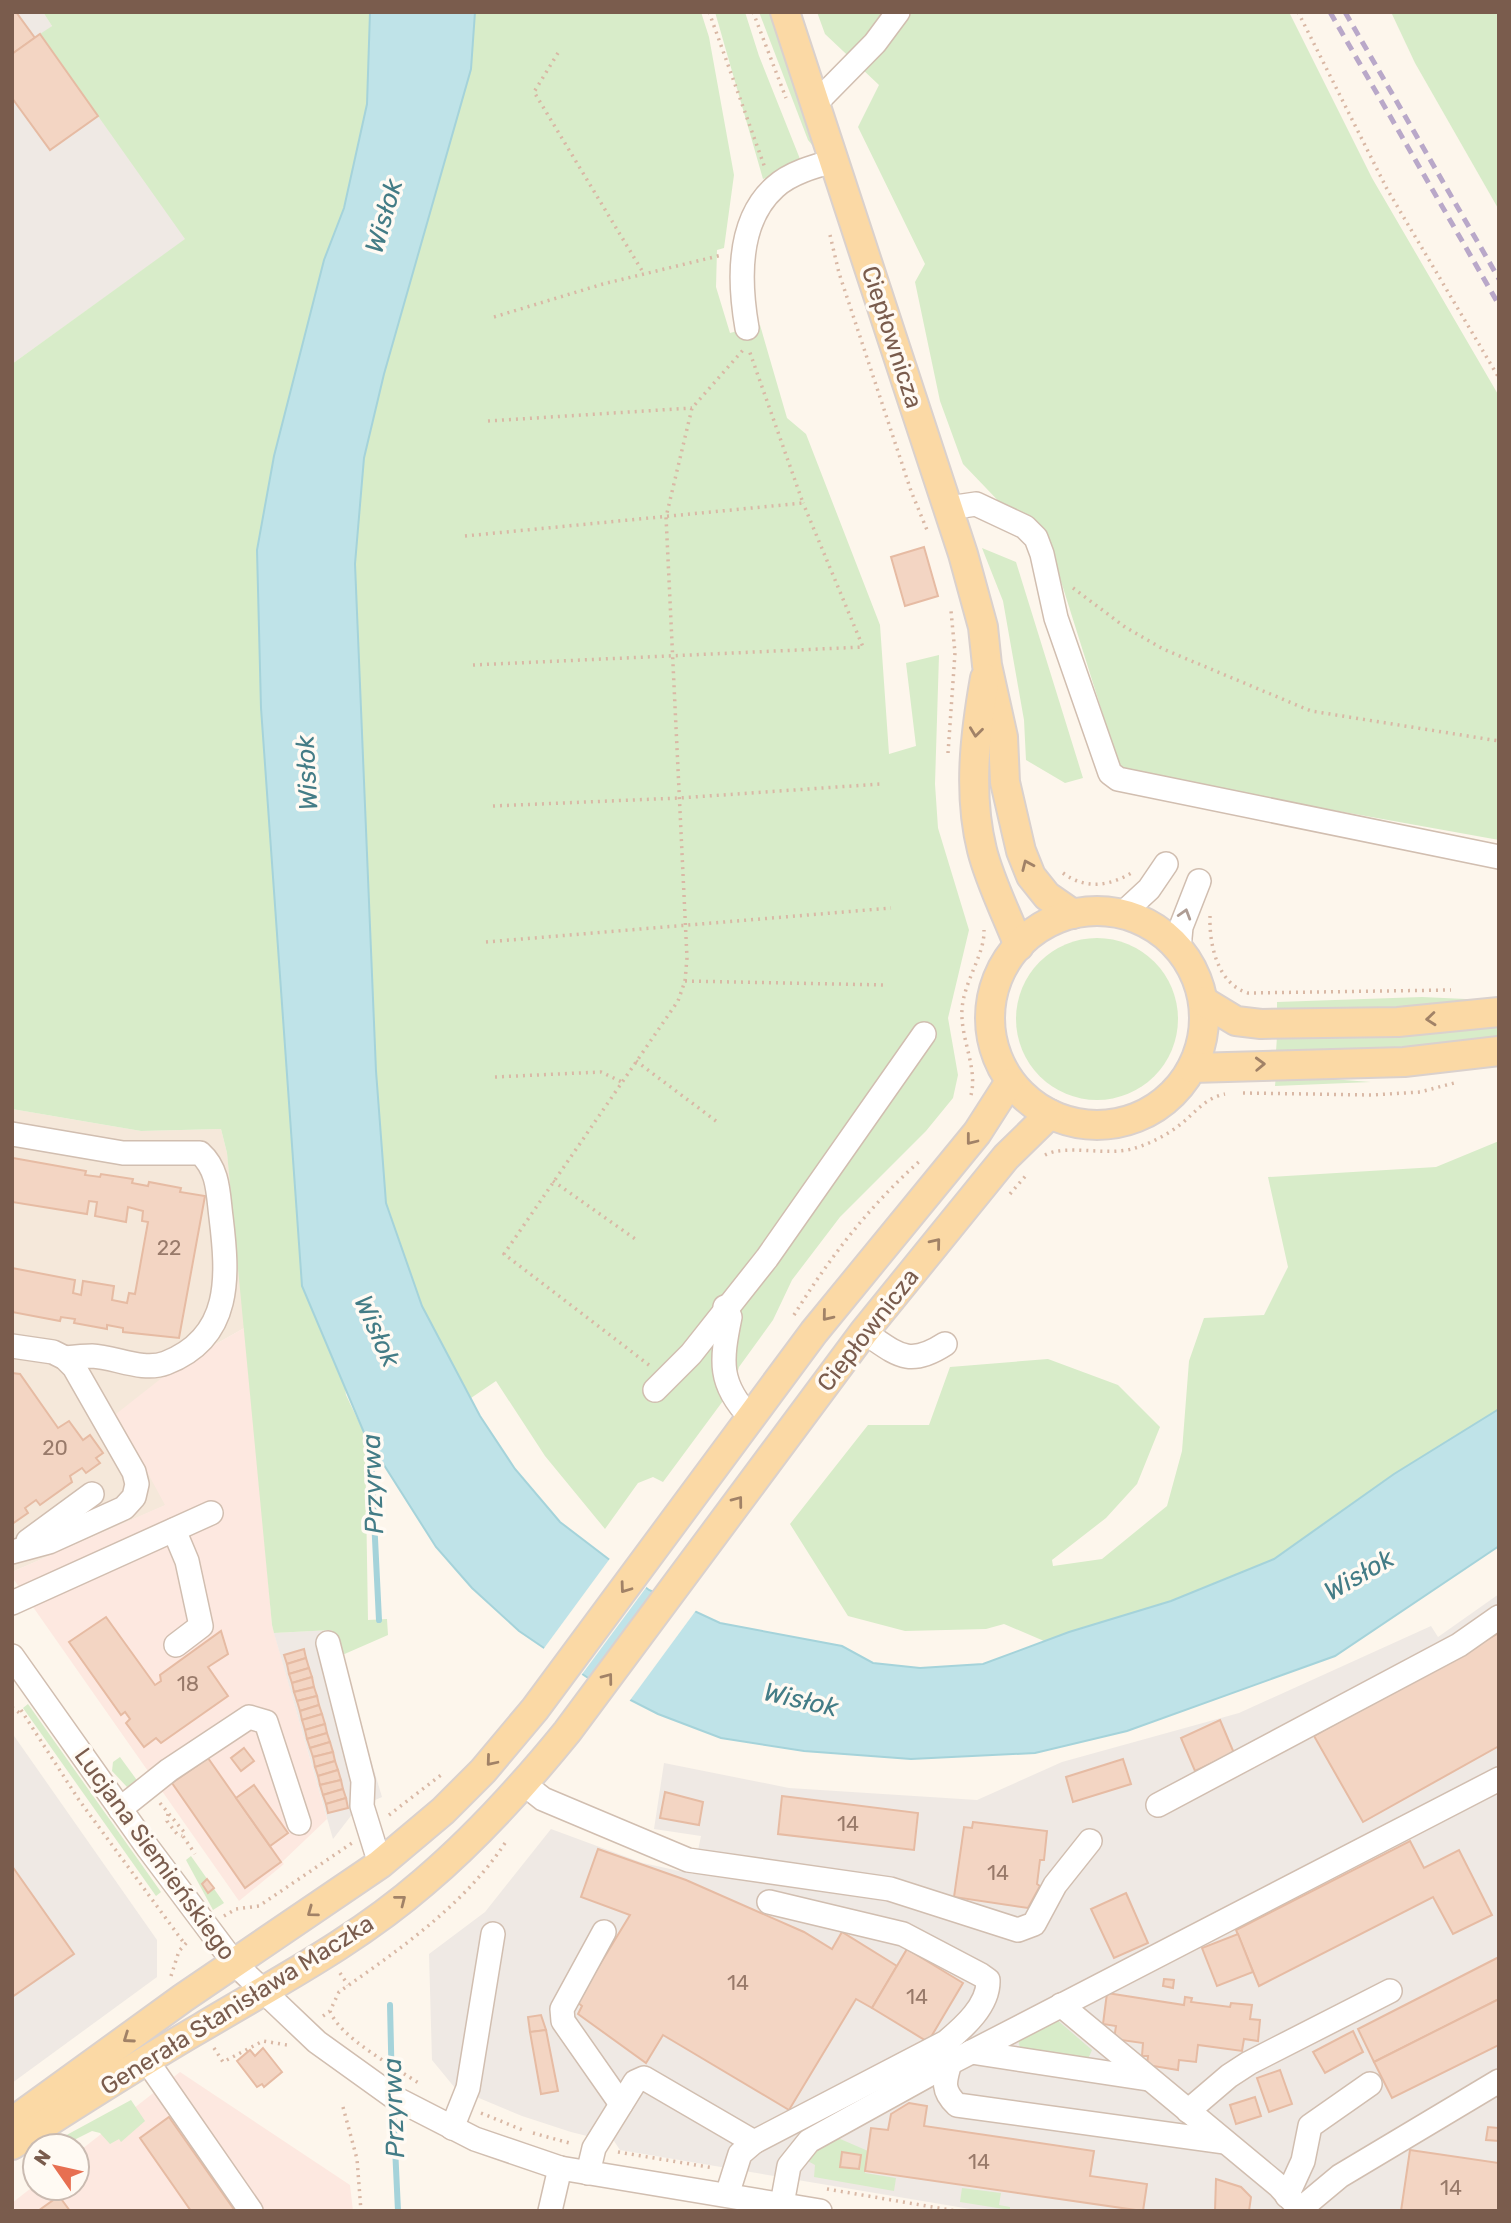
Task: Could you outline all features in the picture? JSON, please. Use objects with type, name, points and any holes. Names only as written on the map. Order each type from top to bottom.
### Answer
[{"type":"main road","name":"Ciepłownicza","points":[[785,12],[803,106],[834,160],[949,508],[983,627],[987,665],[1003,737],[1005,782],[1021,851],[1031,876],[1048,896],[1073,914]]},
{"type":"main road","name":"Ciepłownicza","points":[[987,665],[975,734],[975,813],[982,851],[1019,946]]},
{"type":"main road","points":[[1097,911],[1122,914],[1153,927],[1179,949],[1198,982],[1203,1001],[1200,1046],[1192,1068],[1172,1094],[1146,1113],[1114,1124],[1081,1124],[1050,1114],[1028,1101],[1009,1083],[996,1057],[991,1018],[993,998],[1002,970],[1034,931],[1073,914],[1097,911]]},
{"type":"main road","points":[[1203,1001],[1237,1021],[1261,1024],[1398,1022],[1499,1012]]},
{"type":"main road","points":[[1192,1068],[1404,1062],[1499,1051]]},
{"type":"main road","name":"Ciepłownicza","points":[[535,1709],[814,1332],[976,1133],[1009,1083]]},
{"type":"main road","name":"Ciepłownicza","points":[[567,1732],[864,1332],[1006,1157],[1050,1114]]},
{"type":"main road","name":"Generała Stanisława Maczka","points":[[23,2132],[235,1964],[380,1864],[443,1811],[475,1779],[535,1709]]},
{"type":"main road","name":"Generała Stanisława Maczka","points":[[23,2132],[327,1955],[423,1883],[524,1784],[567,1732]]},
{"type":"street","points":[[803,106],[875,43],[898,12]]},
{"type":"street","points":[[747,328],[740,288],[741,256],[757,214],[774,187],[814,166],[834,160]]},
{"type":"street","points":[[949,508],[976,504],[1025,527],[1036,538],[1056,618],[1110,773],[1118,779],[1499,857]]},
{"type":"street","points":[[1122,914],[1161,872]]},
{"type":"street","points":[[1179,949],[1181,927],[1195,890]]},
{"type":"street","points":[[661,1384],[691,1354],[725,1307],[767,1258],[924,1034]]},
{"type":"street","points":[[12,1134],[123,1153],[200,1153],[211,1162],[217,1184],[227,1271],[217,1315],[204,1337],[167,1363],[152,1367],[92,1356],[65,1358]]},
{"type":"street","points":[[725,1307],[730,1317],[723,1351],[725,1379],[734,1400],[751,1418]]},
{"type":"street","points":[[864,1332],[906,1357],[926,1357],[945,1345]]},
{"type":"street","points":[[12,1346],[53,1352],[74,1367],[134,1472],[137,1485],[134,1497],[124,1508],[49,1542],[15,1551]]},
{"type":"street","points":[[15,1551],[92,1494]]},
{"type":"street","points":[[12,1603],[211,1513]]},
{"type":"street","points":[[174,1530],[187,1561],[201,1626],[176,1645]]},
{"type":"street","points":[[1158,1805],[1448,1652],[1499,1617]]},
{"type":"street","points":[[328,1643],[363,1781],[362,1806],[380,1864]]},
{"type":"street","name":"Lucjana Siemieńskiego","points":[[12,1656],[120,1809],[235,1964],[263,1993],[340,2060],[419,2112],[485,2144],[560,2168],[815,2210]]},
{"type":"street","points":[[120,1809],[169,1770],[249,1717],[266,1722],[299,1823]]},
{"type":"street","points":[[782,2204],[789,2166],[809,2141],[1061,2005],[1498,1782]]},
{"type":"street","points":[[524,1784],[543,1799],[688,1860],[890,1889],[1018,1930],[1034,1924],[1055,1885],[1090,1841]]},
{"type":"street","points":[[727,2195],[740,2154],[754,2142],[946,2042],[968,2024],[988,1989],[988,1980],[981,1975],[903,1934],[769,1902]]},
{"type":"street","points":[[604,1932],[562,2008],[563,2021],[621,2104]]},
{"type":"street","points":[[452,2128],[468,2088],[492,1934]]},
{"type":"street","points":[[1188,2111],[1229,2076],[1249,2063],[1390,1991]]},
{"type":"street","points":[[1061,2005],[1298,2206]]},
{"type":"street","points":[[971,2052],[1148,2079]]},
{"type":"street","points":[[147,2061],[251,2211]]},
{"type":"street","points":[[950,2063],[944,2083],[946,2094],[957,2105],[1225,2142]]},
{"type":"street","points":[[588,2173],[594,2148],[635,2082],[644,2078],[754,2142]]},
{"type":"street","points":[[1298,2206],[1340,2176],[1499,2081]]},
{"type":"street","points":[[1298,2206],[1310,2126],[1370,2084]]},
{"type":"street","points":[[550,2211],[560,2168]]},
{"type":"path","points":[[709,12],[763,165],[774,187]]},
{"type":"path","points":[[753,12],[775,76],[803,106]]},
{"type":"path","points":[[1298,12],[1387,189],[1499,378]]},
{"type":"path","points":[[558,53],[534,92],[644,274]]},
{"type":"path","points":[[828,225],[839,274],[911,491],[932,538]]},
{"type":"path","points":[[494,317],[716,255],[741,256]]},
{"type":"path","points":[[473,665],[673,657],[863,648],[803,503],[747,345],[692,408],[666,517],[673,657],[685,926],[685,981],[678,1000],[504,1254],[661,1384]]},
{"type":"path","points":[[488,421],[692,408]]},
{"type":"path","points":[[465,536],[803,503]]},
{"type":"path","points":[[1042,554],[1072,587],[1125,627],[1219,676],[1311,711],[1499,741]]},
{"type":"path","points":[[948,757],[955,653],[950,604]]},
{"type":"path","points":[[493,806],[679,798],[880,783]]},
{"type":"path","points":[[1057,868],[1074,881],[1090,884],[1114,883],[1136,871],[1161,872]]},
{"type":"path","points":[[1195,890],[1207,909],[1210,943],[1227,979],[1242,992],[1279,994],[1424,989],[1461,991]]},
{"type":"path","points":[[486,942],[891,908]]},
{"type":"path","points":[[969,1100],[973,1078],[964,1042],[962,1006],[971,969],[983,943],[983,924]]},
{"type":"path","points":[[685,981],[886,985]]},
{"type":"path","points":[[636,1061],[720,1124]]},
{"type":"path","points":[[495,1077],[601,1072],[622,1082]]},
{"type":"path","points":[[1239,1093],[1372,1095],[1420,1092],[1457,1081]]},
{"type":"path","points":[[1040,1159],[1058,1150],[1112,1153],[1145,1144],[1182,1123],[1205,1101],[1232,1094]]},
{"type":"path","points":[[792,1318],[828,1260],[871,1209],[923,1158]]},
{"type":"path","points":[[1007,1196],[1031,1169]]},
{"type":"path","points":[[553,1181],[638,1241]]},
{"type":"path","points":[[12,1707],[23,1716],[79,1800],[184,1943]]},
{"type":"path","points":[[167,1814],[179,1824],[183,1836],[195,1854]]},
{"type":"path","points":[[420,2084],[334,2022],[330,2011],[334,1998],[451,1906],[482,1874],[512,1833]]},
{"type":"path","points":[[172,1980],[172,1965],[184,1943],[191,1939]]},
{"type":"path","points":[[340,1973],[348,1985]]},
{"type":"path","points":[[320,2018],[330,2011]]},
{"type":"path","points":[[218,2055],[223,2062],[262,2042],[283,2046],[290,2043]]},
{"type":"path","points":[[343,2107],[357,2159],[361,2211]]},
{"type":"path","points":[[821,2188],[956,2211]]},
{"type":"shaded area","points":[[12,12],[43,12],[52,26],[41,35],[186,239],[12,364]]},
{"type":"shaded area","points":[[12,1109],[141,1131],[221,1129],[227,1153],[246,1327],[177,1366],[166,1505],[12,1572]]},
{"type":"shaded area","points":[[246,1327],[272,1625],[327,1819],[282,1862],[284,1864],[239,1901],[12,1577],[12,1572],[165,1505],[116,1414],[177,1366]]},
{"type":"shaded area","points":[[1499,1594],[1499,2211],[982,2211],[620,2150],[612,2138],[594,2129],[587,2136],[571,2132],[522,2116],[455,2088],[432,2060],[429,1954],[485,1912],[551,1829],[643,1863],[693,1874],[701,1836],[654,1829],[664,1763],[789,1788],[977,1800],[1062,1762],[1239,1713],[1431,1626],[1438,1637]]},
{"type":"shaded area","points":[[332,1630],[382,1797],[357,1808],[333,1839],[274,1633]]},
{"type":"shaded area","points":[[12,1733],[157,1940],[157,1977],[12,2083]]},
{"type":"shaded area","points":[[180,2072],[350,2185],[353,2211],[12,2211],[12,2203],[21,2196],[21,2202],[91,2202],[91,2142]]},
{"type":"green space","points":[[43,12],[370,12],[367,104],[344,208],[324,260],[274,456],[257,550],[261,708],[346,1395],[365,1435],[368,1620],[387,1619],[388,1635],[340,1656],[332,1630],[274,1633],[272,1625],[227,1153],[221,1129],[141,1131],[12,1109],[12,364],[185,239],[40,34],[52,26]]},
{"type":"green space","points":[[475,12],[701,12],[709,37],[734,175],[724,248],[717,250],[716,287],[730,333],[760,325],[787,418],[806,434],[880,625],[889,754],[916,746],[906,663],[939,655],[935,784],[938,828],[969,930],[948,1018],[958,1075],[953,1098],[926,1131],[840,1217],[792,1280],[773,1320],[739,1367],[734,1386],[663,1482],[653,1477],[638,1483],[605,1529],[545,1456],[496,1381],[471,1398],[422,1306],[386,1203],[376,1071],[355,564],[364,458],[384,374],[471,69]]},
{"type":"green space","points":[[715,12],[745,12],[759,56],[802,164],[763,179]]},
{"type":"green space","points":[[759,12],[771,12],[817,151],[808,140]]},
{"type":"green space","points":[[817,12],[1289,12],[1372,178],[1499,396],[1499,840],[1121,772],[1054,559],[963,464],[940,401],[915,282],[925,264],[858,127],[879,85],[825,34]]},
{"type":"green space","points":[[1391,12],[1499,12],[1499,210],[1415,63]]},
{"type":"green space","points":[[982,548],[1016,562],[1083,778],[1065,783],[1026,760],[1024,720],[1003,601]]},
{"type":"green space","points":[[1097,938],[1128,944],[1155,961],[1172,988],[1178,1019],[1172,1050],[1155,1077],[1128,1094],[1097,1100],[1066,1094],[1039,1077],[1022,1050],[1016,1019],[1022,988],[1039,961],[1066,944]]},
{"type":"green space","points":[[1422,997],[1488,1000],[1388,1010],[1277,1014],[1277,1002]]},
{"type":"green space","points":[[1499,1023],[1499,1039],[1338,1052],[1276,1052],[1277,1036]]},
{"type":"green space","points":[[1276,1075],[1371,1082],[1275,1086]]},
{"type":"green space","points":[[1499,1141],[1499,1409],[1394,1474],[1274,1559],[1171,1601],[1044,1641],[1004,1624],[986,1629],[905,1631],[848,1616],[790,1524],[868,1425],[929,1425],[950,1367],[1048,1359],[1118,1385],[1160,1427],[1137,1484],[1106,1518],[1052,1560],[1053,1566],[1102,1559],[1167,1506],[1182,1451],[1189,1361],[1204,1318],[1264,1315],[1288,1267],[1268,1177],[1436,1167]]},
{"type":"green space","points":[[28,1704],[161,1892],[156,1896],[23,1708]]},
{"type":"green space","points":[[120,1757],[139,1783],[127,1787],[112,1771],[113,1762]]},
{"type":"green space","points":[[191,1856],[224,1903],[213,1910],[186,1860]]},
{"type":"green space","points":[[1056,2019],[1092,2050],[1088,2059],[1020,2048],[1018,2040]]},
{"type":"green space","points":[[131,2100],[145,2121],[121,2142],[119,2139],[110,2144],[100,2133],[72,2132]]},
{"type":"green space","points":[[838,2138],[868,2151],[865,2173],[896,2178],[894,2191],[814,2177],[815,2165],[806,2160],[816,2150]]},
{"type":"green space","points":[[962,2188],[1001,2193],[999,2205],[1010,2207],[1010,2210],[960,2202]]},
{"type":"water","name":"Wisłok","points":[[370,12],[475,12],[471,69],[384,374],[364,458],[355,564],[376,1071],[386,1203],[422,1306],[480,1416],[515,1469],[560,1522],[649,1590],[720,1623],[842,1646],[873,1663],[920,1668],[983,1664],[1069,1632],[1171,1601],[1274,1559],[1394,1474],[1499,1409],[1499,1546],[1335,1656],[1127,1731],[1035,1753],[911,1759],[804,1751],[721,1738],[658,1714],[591,1680],[519,1631],[472,1588],[436,1547],[365,1435],[302,1286],[261,708],[257,550],[274,456],[324,260],[344,208],[367,104]]},
{"type":"pier","points":[[611,1557],[648,1585],[580,1677],[542,1651]]},
{"type":"pier","points":[[655,1589],[697,1609],[628,1703],[587,1681]]},
{"type":"building","points":[[12,12],[16,12],[35,38],[12,54]]},
{"type":"building","points":[[40,34],[98,116],[50,150],[12,98],[12,54]]},
{"type":"building","points":[[924,547],[938,596],[905,606],[891,557]]},
{"type":"building","points":[[13,1158],[86,1171],[85,1175],[100,1177],[101,1174],[133,1179],[132,1183],[148,1186],[149,1182],[181,1188],[180,1192],[205,1196],[179,1338],[123,1332],[123,1328],[107,1325],[107,1329],[74,1323],[75,1319],[61,1317],[60,1321],[12,1312],[12,1268],[75,1280],[73,1293],[81,1295],[83,1281],[114,1286],[112,1300],[127,1303],[129,1293],[135,1294],[148,1222],[142,1221],[143,1211],[128,1207],[126,1222],[95,1216],[97,1202],[89,1201],[87,1214],[12,1202]]},
{"type":"building","points":[[12,1373],[20,1374],[58,1428],[69,1421],[83,1440],[90,1435],[103,1453],[96,1458],[100,1463],[86,1473],[82,1468],[70,1476],[72,1482],[40,1505],[36,1500],[25,1508],[28,1513],[12,1524]]},
{"type":"building","points":[[106,1617],[155,1685],[161,1681],[160,1675],[221,1631],[228,1654],[208,1667],[228,1696],[161,1743],[156,1738],[144,1747],[126,1723],[130,1719],[125,1712],[121,1715],[69,1642]]},
{"type":"building","points":[[1499,1633],[1499,1746],[1363,1822],[1314,1736]]},
{"type":"building","points":[[304,1649],[306,1658],[287,1664],[284,1655]]},
{"type":"building","points":[[306,1658],[309,1668],[289,1674],[287,1664]]},
{"type":"building","points":[[309,1668],[312,1677],[292,1683],[289,1674]]},
{"type":"building","points":[[312,1677],[314,1687],[294,1692],[292,1683]]},
{"type":"building","points":[[314,1687],[317,1696],[297,1701],[294,1692]]},
{"type":"building","points":[[317,1696],[319,1705],[300,1711],[297,1701]]},
{"type":"building","points":[[319,1705],[322,1714],[302,1720],[300,1711]]},
{"type":"building","points":[[322,1714],[325,1724],[305,1730],[302,1720]]},
{"type":"building","points":[[1220,1720],[1234,1753],[1195,1771],[1181,1738]]},
{"type":"building","points":[[325,1724],[327,1733],[307,1739],[305,1730]]},
{"type":"building","points":[[327,1733],[330,1742],[310,1748],[307,1739]]},
{"type":"building","points":[[330,1742],[333,1752],[313,1757],[310,1748]]},
{"type":"building","points":[[244,1748],[254,1761],[241,1771],[231,1758]]},
{"type":"building","points":[[333,1752],[335,1761],[315,1767],[313,1757]]},
{"type":"building","points":[[208,1758],[281,1862],[245,1888],[172,1783]]},
{"type":"building","points":[[1123,1759],[1131,1784],[1073,1802],[1066,1777]]},
{"type":"building","points":[[335,1761],[338,1770],[318,1776],[315,1767]]},
{"type":"building","points":[[338,1770],[341,1780],[320,1785],[318,1776]]},
{"type":"building","points":[[341,1780],[343,1789],[323,1795],[320,1785]]},
{"type":"building","points":[[254,1785],[288,1833],[270,1846],[236,1798]]},
{"type":"building","points":[[343,1789],[346,1798],[326,1804],[323,1795]]},
{"type":"building","points":[[665,1792],[703,1802],[699,1825],[660,1818]]},
{"type":"building","points":[[782,1796],[918,1813],[914,1850],[778,1834]]},
{"type":"building","points":[[346,1798],[348,1808],[328,1813],[326,1804]]},
{"type":"building","points":[[973,1822],[1047,1831],[1044,1860],[1040,1860],[1037,1884],[1040,1886],[1028,1908],[954,1897],[964,1827],[972,1828]]},
{"type":"building","points":[[1410,1841],[1424,1868],[1459,1850],[1492,1915],[1453,1934],[1433,1897],[1259,1986],[1236,1930]]},
{"type":"building","points":[[598,1849],[686,1880],[804,1932],[832,1949],[842,1932],[897,1966],[872,2008],[856,1999],[789,2110],[663,2035],[646,2063],[578,2014],[582,2006],[577,2002],[630,1915],[581,1897]]},
{"type":"building","points":[[12,1866],[74,1954],[12,1997]]},
{"type":"building","points":[[207,1879],[214,1888],[208,1893],[202,1884]]},
{"type":"building","points":[[1126,1893],[1148,1943],[1114,1958],[1091,1909]]},
{"type":"building","points":[[1238,1934],[1253,1972],[1217,1986],[1202,1948]]},
{"type":"building","points":[[907,1949],[963,1983],[928,2042],[872,2008]]},
{"type":"building","points":[[1499,1957],[1499,1999],[1374,2062],[1358,2029]]},
{"type":"building","points":[[1164,1979],[1174,1980],[1173,1988],[1163,1986]]},
{"type":"building","points":[[1107,1993],[1184,2005],[1185,1997],[1192,1998],[1191,2002],[1230,2007],[1231,2003],[1252,2005],[1250,2019],[1260,2020],[1258,2041],[1244,2039],[1242,2051],[1198,2045],[1196,2062],[1179,2060],[1178,2070],[1147,2065],[1148,2056],[1142,2056],[1143,2043],[1114,2039],[1116,2026],[1103,2024]]},
{"type":"building","points":[[1499,1999],[1499,2045],[1392,2098],[1374,2062]]},
{"type":"building","points":[[541,2015],[546,2030],[530,2032],[528,2017]]},
{"type":"building","points":[[546,2030],[558,2091],[541,2094],[530,2032]]},
{"type":"building","points":[[1353,2031],[1363,2052],[1325,2073],[1313,2052]]},
{"type":"building","points":[[263,2048],[282,2072],[264,2087],[262,2084],[257,2087],[237,2061],[250,2050],[255,2056]]},
{"type":"building","points":[[1280,2070],[1292,2104],[1269,2112],[1257,2078]]},
{"type":"building","points":[[1255,2097],[1261,2116],[1236,2124],[1230,2105]]},
{"type":"building","points":[[909,2103],[927,2106],[924,2126],[1094,2151],[1090,2176],[1147,2184],[1143,2211],[865,2171],[871,2128],[888,2130],[891,2114]]},
{"type":"building","points":[[169,2117],[235,2211],[191,2211],[140,2138]]},
{"type":"building","points":[[1499,2122],[1499,2141],[1486,2140],[1488,2127],[1498,2128]]},
{"type":"building","points":[[1410,2150],[1499,2163],[1499,2211],[1401,2211]]},
{"type":"building","points":[[842,2152],[861,2155],[859,2169],[840,2167]]},
{"type":"building","points":[[1216,2179],[1241,2187],[1251,2197],[1249,2211],[1215,2211]]},
{"type":"building","points":[[51,2202],[63,2202],[70,2211],[38,2211]]},
{"type":"waterway","name":"Przyrwa","points":[[370,1437],[379,1620]]},
{"type":"waterway","name":"Przyrwa","points":[[390,2005],[392,2090]]},
{"type":"waterway","name":"Przyrwa","points":[[393,2104],[398,2211]]},
{"type":"railway","points":[[1330,12],[1499,305]]},
{"type":"railway","points":[[1345,12],[1499,279]]}]
